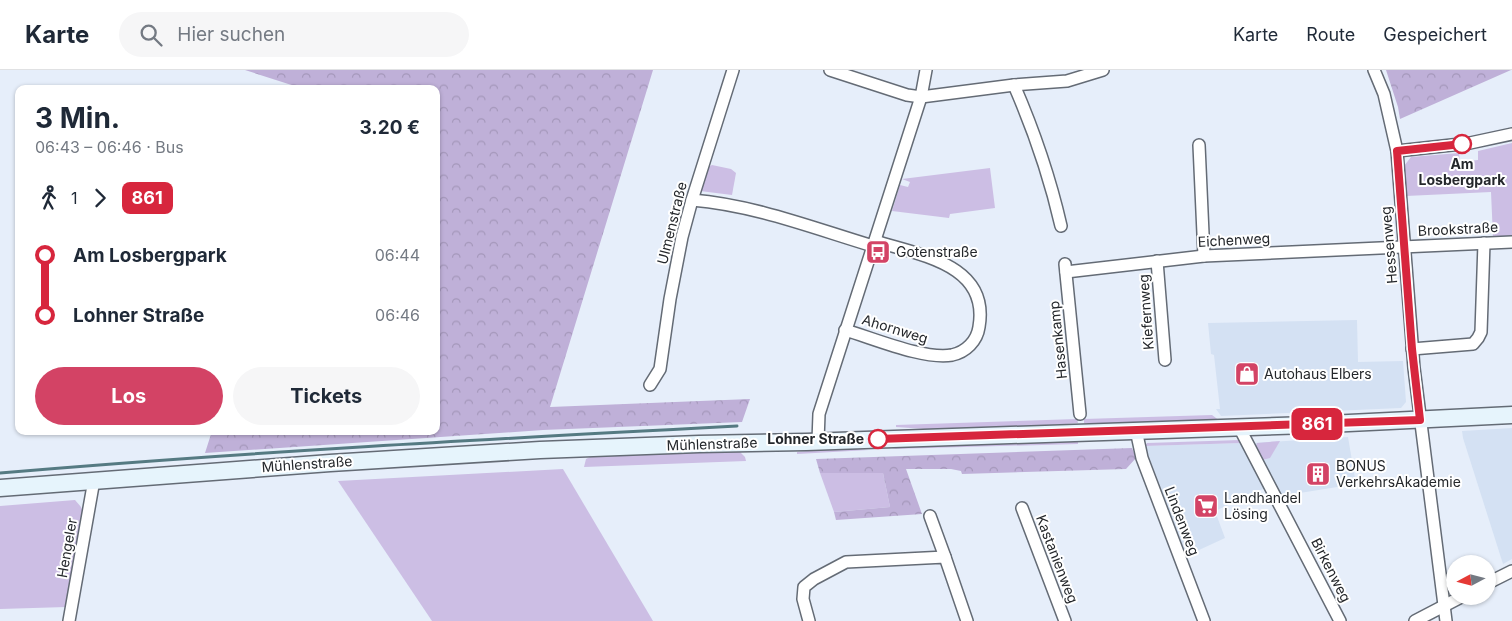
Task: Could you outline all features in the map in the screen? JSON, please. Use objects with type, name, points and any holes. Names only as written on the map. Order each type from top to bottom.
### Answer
[{"type":"main road","name":"Mühlenstraße","points":[[0,488],[348,461],[540,450],[1239,427],[1512,415]]},
{"type":"street","name":"Ulmenstraße","points":[[650,385],[660,369],[670,299],[682,237],[733,70]]},
{"type":"street","points":[[830,70],[921,98],[1014,85],[1068,81],[1103,70]]},
{"type":"street","points":[[818,441],[819,414],[921,98],[926,70]]},
{"type":"street","name":"Hessenweg","points":[[1374,70],[1384,94],[1397,151],[1412,349],[1446,621]]},
{"type":"street","points":[[1014,85],[1026,113],[1053,193],[1061,226]]},
{"type":"street","points":[[1397,151],[1470,143],[1512,134]]},
{"type":"street","points":[[1198,145],[1204,256]]},
{"type":"street","points":[[692,200],[748,208],[874,243]]},
{"type":"street","name":"Brookstraße","points":[[1405,247],[1512,242]]},
{"type":"street","name":"Ahornweg","points":[[845,330],[915,352],[936,356],[963,352],[972,344],[978,334],[981,312],[978,301],[969,282],[961,273],[939,261],[874,243]]},
{"type":"street","points":[[1412,349],[1473,344],[1478,338],[1481,332],[1484,243]]},
{"type":"street","name":"Eichenweg","points":[[1065,268],[1204,256],[1405,247]]},
{"type":"street","name":"Kiefernweg","points":[[1158,261],[1165,360]]},
{"type":"street","name":"Hasenkamp","points":[[1065,268],[1080,414]]},
{"type":"street","name":"Birkenweg","points":[[1239,427],[1340,621]]},
{"type":"street","name":"Lindenweg","points":[[1136,430],[1142,458],[1204,621]]},
{"type":"street","name":"Hengeler","points":[[69,621],[94,480]]},
{"type":"street","name":"Kastanienweg","points":[[1022,508],[1065,621]]},
{"type":"street","points":[[930,516],[967,621]]},
{"type":"street","points":[[809,621],[803,599],[804,587],[814,579],[846,562],[945,557]]},
{"type":"street","points":[[1496,579],[1512,571]]},
{"type":"street","points":[[1415,621],[1444,606]]},
{"type":"shaded area","points":[[1512,143],[1512,236],[1493,237],[1491,192],[1406,196],[1404,166],[1411,157],[1459,153],[1460,162],[1478,160],[1478,151]]},
{"type":"shaded area","points":[[712,165],[731,169],[736,173],[732,195],[700,191],[708,167]]},
{"type":"shaded area","points":[[990,168],[995,208],[950,214],[949,218],[892,211],[900,185],[908,187],[910,182],[902,179]]},
{"type":"shaded area","points":[[1357,320],[1358,362],[1403,361],[1406,402],[1401,408],[1221,416],[1216,409],[1220,409],[1214,355],[1211,354],[1208,323]]},
{"type":"shaded area","points":[[1212,415],[1220,421],[1128,424],[1084,423],[1084,419]]},
{"type":"shaded area","points":[[1077,419],[1078,423],[1030,427],[940,430],[896,427],[896,425]]},
{"type":"shaded area","points":[[1512,428],[1512,559],[1503,564],[1462,431]]},
{"type":"shaded area","points":[[1348,437],[1356,484],[1281,496],[1253,443]]},
{"type":"shaded area","points":[[1240,440],[1242,443],[1145,446],[1147,443]]},
{"type":"shaded area","points":[[1078,441],[1078,444],[892,449],[911,444]]},
{"type":"shaded area","points":[[1280,441],[1270,458],[1262,460],[1255,448],[1257,443]]},
{"type":"shaded area","points":[[1242,443],[1265,488],[1215,511],[1225,538],[1186,556],[1145,446]]},
{"type":"shaded area","points":[[842,448],[869,450],[797,454],[797,452]]},
{"type":"shaded area","points":[[739,451],[746,461],[584,467],[586,459],[590,457]]},
{"type":"shaded area","points":[[563,469],[653,621],[432,621],[338,481]]},
{"type":"shaded area","points":[[820,473],[883,473],[890,507],[834,512]]},
{"type":"shaded area","points":[[75,500],[81,507],[84,515],[66,607],[0,609],[0,506]]},
{"type":"green space","points":[[245,70],[653,70],[550,407],[750,399],[742,422],[543,430],[205,453],[211,435],[440,435],[440,85],[292,85]]},
{"type":"green space","points":[[1386,70],[1511,70],[1400,119]]},
{"type":"green space","points":[[1132,448],[1136,458],[1126,469],[962,474],[961,471],[951,469],[906,469],[922,514],[836,520],[834,512],[890,507],[883,473],[820,473],[816,459]]},
{"type":"waterway","points":[[0,473],[276,452],[737,426]]},
{"type":"bus line","name":"861","points":[[878,439],[1420,420],[1412,349],[1397,151],[1462,144]]},
{"type":"place","name":"Am Losbergpark","points":[[1462,144]]},
{"type":"place","name":"Gotenstraße","points":[[878,252]]},
{"type":"place","name":"Autohaus Elbers","points":[[1247,374]]},
{"type":"place","name":"Lohner Straße","points":[[878,439]]},
{"type":"place","name":"BONUS VerkehrsAkademie","points":[[1318,474]]},
{"type":"place","name":"Landhandel Lösing","points":[[1206,506]]}]
